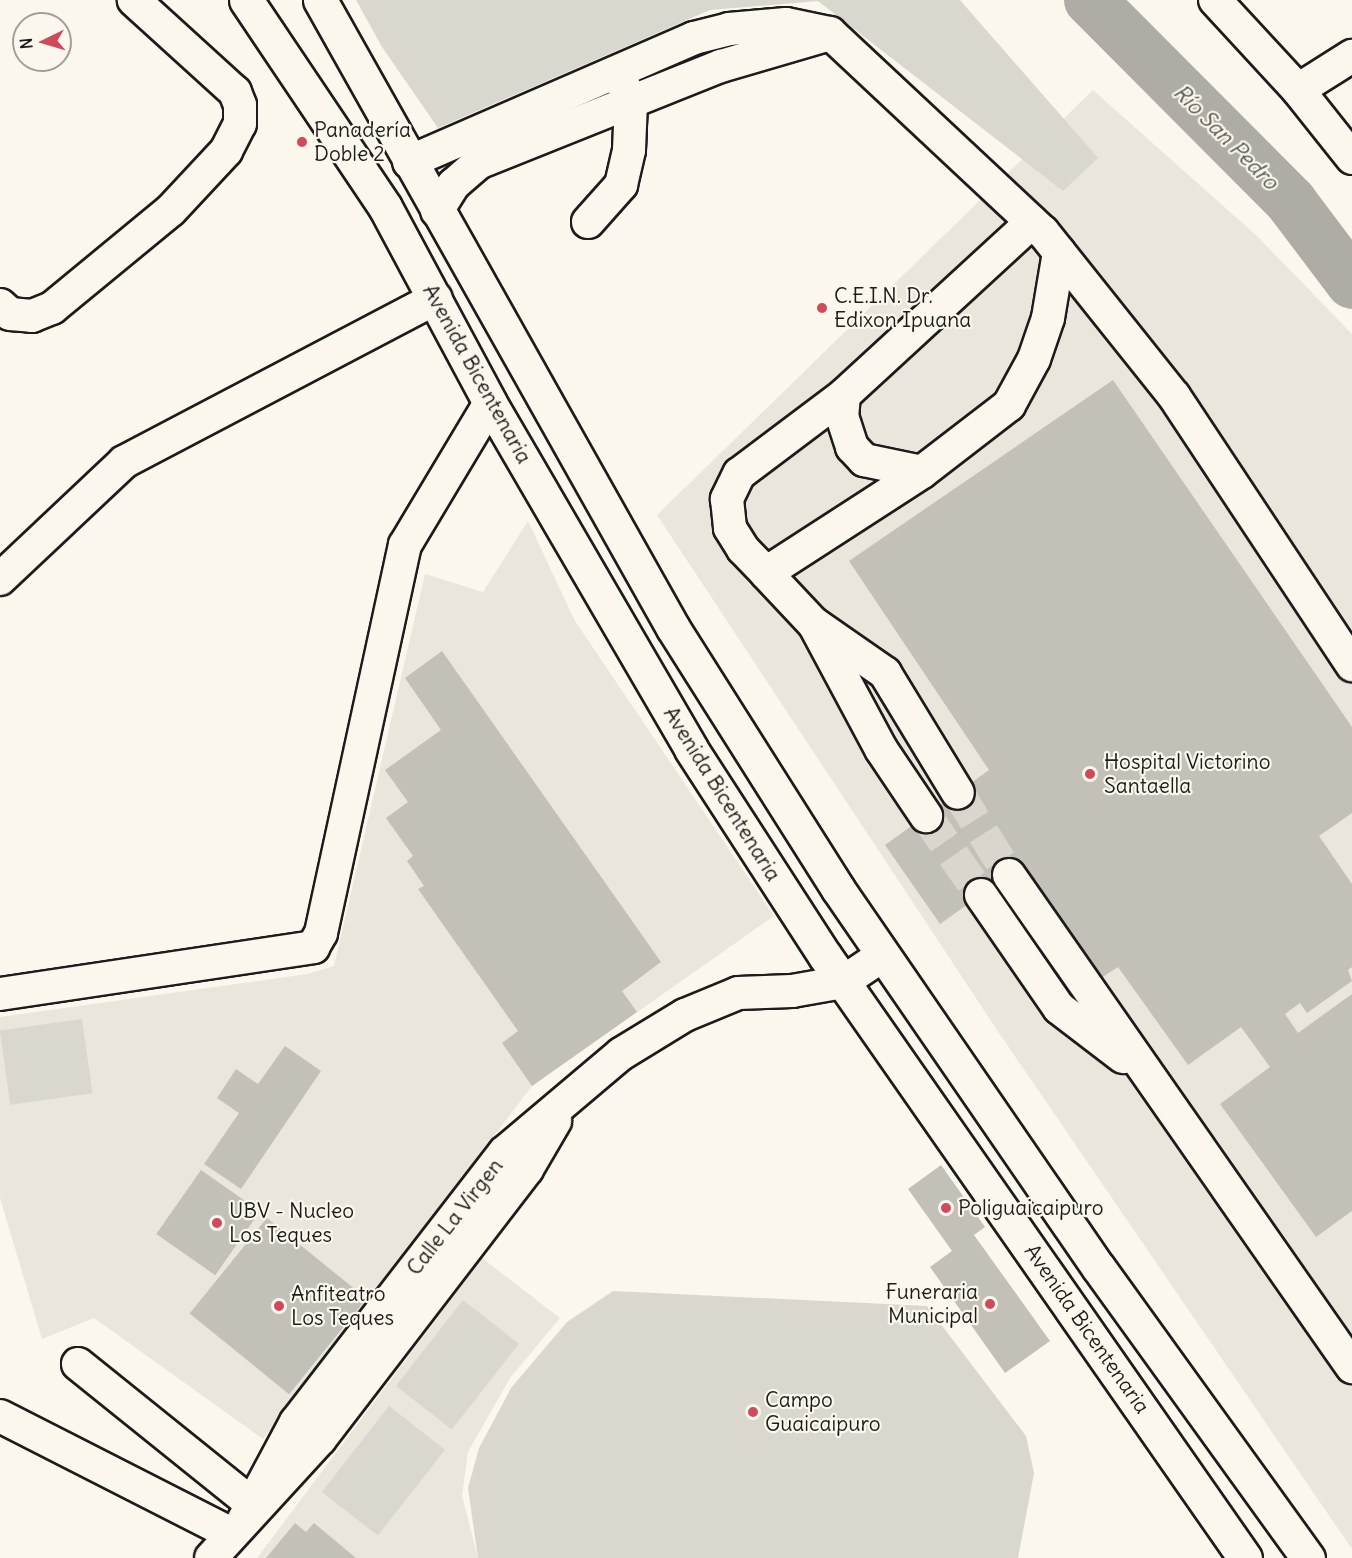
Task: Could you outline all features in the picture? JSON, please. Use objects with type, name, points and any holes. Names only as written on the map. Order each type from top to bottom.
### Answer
[{"type":"main road","name":"Avenida Bicentenaria","points":[[246,0],[385,207],[436,298],[490,403],[691,749],[843,982],[1245,1558]]},
{"type":"main road","points":[[320,0],[673,628],[883,955],[1098,1267],[1308,1558]]},
{"type":"street","points":[[0,305],[10,314],[32,316],[52,308],[171,210],[226,151],[240,124],[240,105],[235,92],[134,0]]},
{"type":"street","points":[[1215,0],[1298,90],[1352,158]]},
{"type":"street","points":[[409,162],[694,38],[729,29],[786,24],[830,33],[1032,222],[1059,252],[1174,396],[1352,665]]},
{"type":"street","points":[[437,211],[453,185],[478,163],[722,66],[830,33]]},
{"type":"street","points":[[1298,90],[1352,56]]},
{"type":"street","points":[[588,222],[621,184],[629,150],[631,102],[617,72]]},
{"type":"street","points":[[958,793],[885,673],[813,623],[743,549],[730,528],[727,499],[739,474],[844,395],[1032,222]]},
{"type":"street","points":[[766,573],[922,472],[1009,405],[1034,359],[1048,318],[1059,252]]},
{"type":"street","points":[[0,579],[124,462],[436,298]]},
{"type":"street","points":[[844,395],[842,416],[852,447],[864,460],[922,472]]},
{"type":"street","points":[[0,994],[313,947],[321,933],[405,544],[490,403]]},
{"type":"street","points":[[813,623],[881,749],[926,816]]},
{"type":"street","points":[[1009,875],[1317,1320],[1352,1366]]},
{"type":"street","points":[[981,895],[1059,1008],[1145,1073]]},
{"type":"street","name":"Calle La Virgen","points":[[211,1558],[242,1520],[320,1439],[343,1384],[453,1242],[506,1152],[564,1105],[621,1054],[685,1015],[738,993],[792,992],[843,982],[883,955]]},
{"type":"street","points":[[1317,1320],[1352,1334]]},
{"type":"street","points":[[78,1364],[242,1520]]},
{"type":"street","points":[[0,1416],[242,1520]]},
{"type":"shaded area","points":[[356,0],[960,0],[1098,158],[1063,191],[818,1],[710,10],[438,128],[382,47]]},
{"type":"shaded area","name":"Hospital Victorino Santaella","points":[[1093,90],[1258,237],[1352,334],[1352,1549],[999,1033],[657,515]]},
{"type":"shaded area","points":[[528,521],[575,621],[774,916],[532,1086],[263,1439],[94,1318],[42,1339],[0,1198],[0,1017],[307,974],[334,966],[425,574],[483,592]]},
{"type":"shaded area","points":[[82,1019],[92,1093],[10,1105],[0,1031]]},
{"type":"shaded area","points":[[482,1258],[560,1318],[510,1378],[468,1452],[462,1496],[478,1558],[257,1558]]},
{"type":"shaded area","name":"Campo Guaicaipuro","points":[[613,1291],[927,1306],[1026,1436],[1034,1473],[1018,1558],[478,1558],[468,1488],[479,1448],[511,1388],[567,1322]]},
{"type":"shaded area","points":[[463,1300],[519,1344],[452,1430],[396,1386]]},
{"type":"shaded area","points":[[389,1406],[445,1450],[378,1536],[322,1492]]},
{"type":"building","points":[[1113,380],[1352,727],[1352,813],[1319,836],[1352,884],[1352,967],[1348,970],[1352,981],[1307,1013],[1300,1003],[1285,1014],[1298,1033],[1352,994],[1352,1211],[1316,1237],[1220,1104],[1270,1067],[1241,1027],[1188,1065],[1118,967],[1095,982],[1016,870],[940,924],[885,845],[989,770],[849,561]]},
{"type":"building","points":[[442,651],[661,962],[622,991],[637,1012],[532,1086],[502,1043],[518,1031],[418,889],[424,886],[407,861],[413,856],[386,818],[408,802],[385,770],[441,730],[405,678]]},
{"type":"building","points":[[285,1046],[321,1071],[241,1189],[204,1164],[239,1113],[217,1098],[236,1069],[258,1084]]},
{"type":"building","name":"Funeraria Municipal","points":[[941,1165],[985,1227],[974,1235],[1050,1341],[1005,1373],[930,1267],[952,1251],[908,1189]]},
{"type":"building","points":[[201,1170],[260,1211],[215,1275],[156,1234]]},
{"type":"building","name":"Anfiteatro Los Teques","points":[[267,1218],[366,1299],[289,1394],[190,1314]]},
{"type":"building","points":[[295,1523],[306,1532],[314,1523],[356,1558],[266,1558]]},
{"type":"waterway","name":"Río San Pedro","points":[[1090,0],[1291,202],[1352,283]]},
{"type":"tunnel","points":[[958,793],[1009,875]]},
{"type":"tunnel","points":[[926,816],[981,895]]},
{"type":"place","name":"Panadería Doble 2","points":[[302,142]]},
{"type":"place","name":"C.E.I.N. Dr. Edixon Ipuana","points":[[822,308]]},
{"type":"place","name":"Hospital Victorino Santaella","points":[[1090,774]]},
{"type":"place","name":"Poliguaicaipuro","points":[[946,1208]]},
{"type":"place","name":"UBV - Nucleo Los Teques","points":[[217,1223]]},
{"type":"place","name":"Funeraria Municipal","points":[[990,1304]]},
{"type":"place","name":"Anfiteatro Los Teques","points":[[279,1306]]},
{"type":"place","name":"Campo Guaicaipuro","points":[[753,1412]]}]
